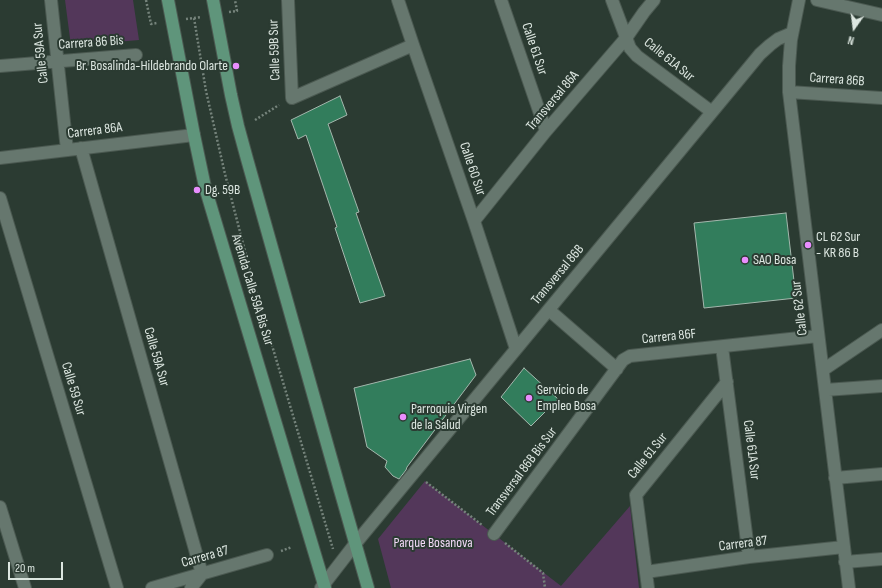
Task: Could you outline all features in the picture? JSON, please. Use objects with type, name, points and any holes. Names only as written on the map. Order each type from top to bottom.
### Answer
[{"type":"main road","name":"Avenida Calle 59A Bis Sur","points":[[168,0],[205,187],[323,587]]},
{"type":"main road","name":"Avenida Calle 59A Bis Sur","points":[[213,0],[231,95],[245,152],[368,588]]},
{"type":"street","name":"Calle 59A Sur","points":[[51,0],[67,150]]},
{"type":"street","name":"Calle 59B Sur","points":[[288,0],[292,98]]},
{"type":"street","name":"Calle 60 Sur","points":[[398,0],[474,221],[516,349]]},
{"type":"street","name":"Calle 61 Sur","points":[[501,0],[546,131]]},
{"type":"street","name":"Calle 61A Sur","points":[[612,0],[630,48],[637,56],[712,112]]},
{"type":"street","name":"Transversal 86A","points":[[474,221],[546,131],[626,38],[654,0]]},
{"type":"street","name":"Calle 62 Sur","points":[[799,0],[792,33],[789,66],[789,92],[849,588]]},
{"type":"street","points":[[817,0],[882,15]]},
{"type":"street","name":"Transversal 86B","points":[[323,587],[355,544],[760,54],[778,39],[792,33]]},
{"type":"street","points":[[292,98],[413,45]]},
{"type":"street","name":"Carrera 86 Bis","points":[[0,66],[136,55]]},
{"type":"street","name":"Carrera 86B","points":[[789,92],[882,98]]},
{"type":"street","name":"Carrera 86A","points":[[0,158],[194,135]]},
{"type":"street","name":"Calle 59A Sur","points":[[81,148],[202,574]]},
{"type":"street","name":"Calle 59 Sur","points":[[0,198],[117,588]]},
{"type":"street","points":[[549,310],[617,369]]},
{"type":"street","points":[[823,370],[882,330]]},
{"type":"street","name":"Carrera 86F","points":[[617,369],[623,360],[630,356],[818,336]]},
{"type":"street","name":"Calle 61A Sur","points":[[722,347],[749,557]]},
{"type":"street","name":"Transversal 86B Bis Sur","points":[[494,534],[617,369]]},
{"type":"street","name":"Calle 61 Sur","points":[[648,588],[636,495],[727,382]]},
{"type":"street","points":[[825,390],[882,386]]},
{"type":"street","points":[[835,478],[882,474]]},
{"type":"street","points":[[0,507],[25,588]]},
{"type":"street","name":"Carrera 87","points":[[646,572],[749,557],[844,547]]},
{"type":"street","name":"Carrera 87","points":[[152,588],[267,555]]},
{"type":"street","points":[[846,562],[882,560]]},
{"type":"street","points":[[191,588],[202,574]]},
{"type":"path","points":[[146,0],[151,24],[237,11],[236,0]]},
{"type":"path","points":[[194,18],[206,91],[225,174],[253,282],[330,538]]},
{"type":"path","points":[[255,120],[292,98]]},
{"type":"green space","points":[[65,0],[133,0],[139,40],[71,46]]},
{"type":"green space","name":"Parque Bosanova","points":[[425,481],[561,586],[630,506],[639,588],[391,588],[378,539]]},
{"type":"building","points":[[340,96],[347,115],[328,124],[359,212],[356,213],[385,296],[360,303],[335,228],[337,227],[306,135],[298,139],[291,120]]},
{"type":"building","name":"SAO Bosa","points":[[786,213],[796,298],[704,308],[694,223]]},
{"type":"building","name":"Parroquia Virgen de la Salud","points":[[470,359],[476,375],[399,479],[393,476],[385,467],[387,461],[367,447],[354,388]]},
{"type":"building","name":"Servicio de Empleo Bosa","points":[[524,368],[558,399],[531,426],[501,397]]},
{"type":"place","name":"Br. Bosalinda-Hildebrando Olarte","points":[[236,66]]},
{"type":"place","name":"Dg. 59B","points":[[197,190]]},
{"type":"place","name":"CL 62 Sur - KR 86 B","points":[[808,245]]},
{"type":"place","name":"SAO Bosa","points":[[745,260]]},
{"type":"place","name":"Servicio de Empleo Bosa","points":[[529,398]]},
{"type":"place","name":"Parroquia Virgen de la Salud","points":[[403,417]]}]
